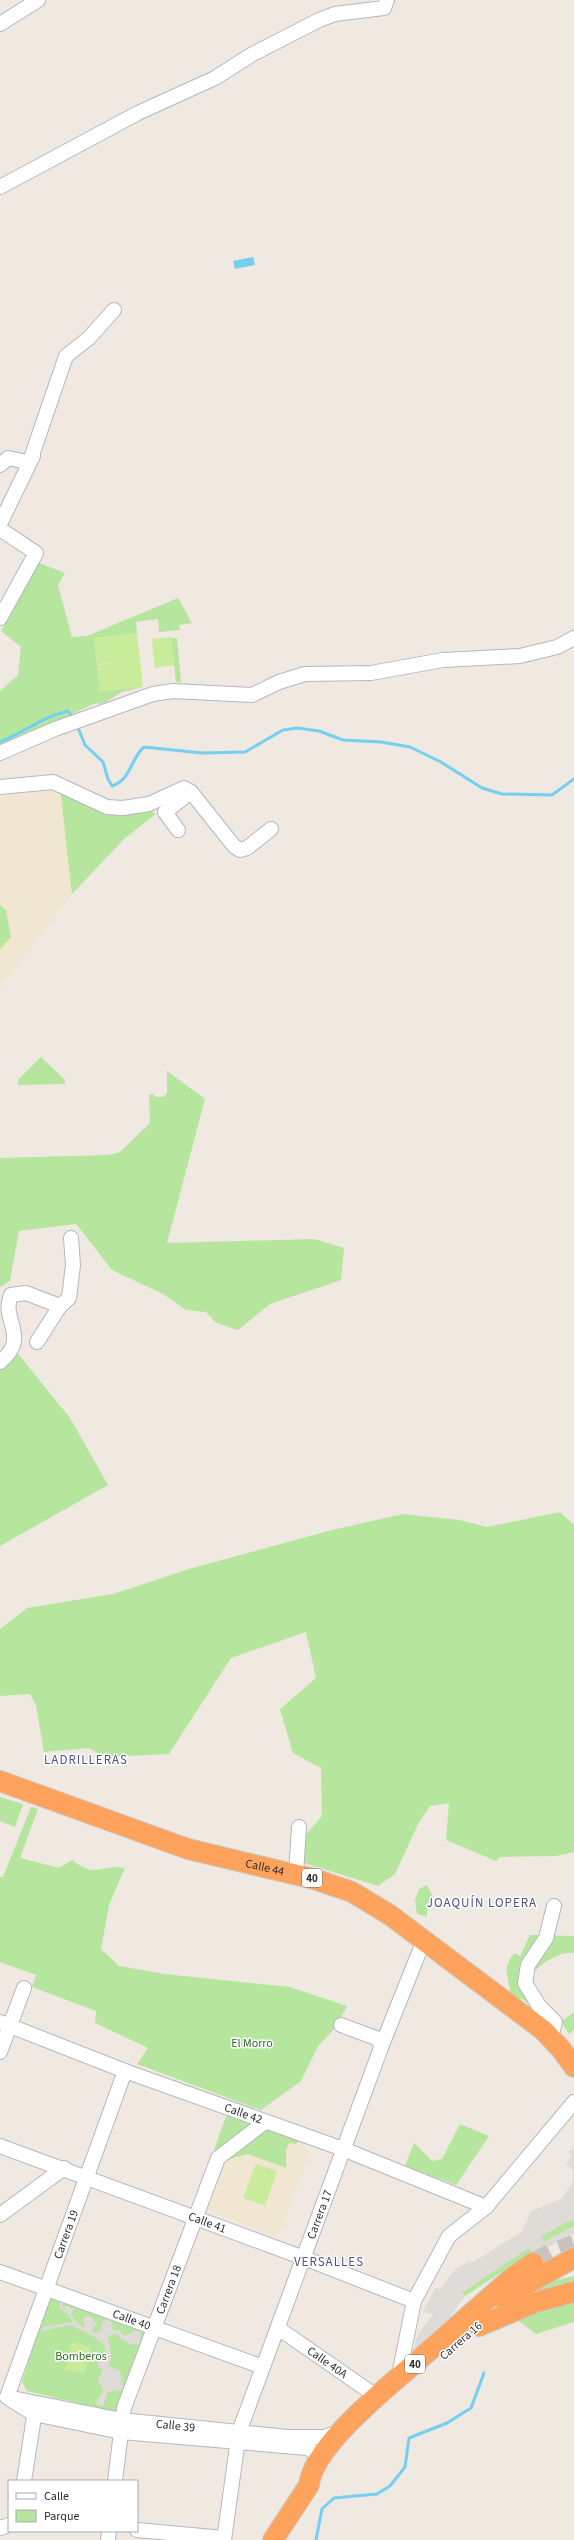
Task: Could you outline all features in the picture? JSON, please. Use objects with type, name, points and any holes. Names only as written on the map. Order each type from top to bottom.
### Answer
[{"type":"highway","name":"Calle 44","points":[[0,1781],[188,1849],[296,1874],[329,1883],[357,1895],[424,1940],[551,2038],[574,2067]]},
{"type":"highway","name":"Carrera 16","points":[[380,2400],[479,2326],[521,2287],[574,2259]]},
{"type":"highway","name":"Carrera 16","points":[[309,2485],[316,2481],[352,2437],[399,2375],[513,2277],[533,2263]]},
{"type":"highway","points":[[479,2326],[529,2305],[574,2292]]},
{"type":"highway","points":[[343,2429],[380,2400]]},
{"type":"highway","name":"Carrera 16","points":[[273,2540],[309,2485],[310,2476],[316,2466],[343,2429]]},
{"type":"street","points":[[0,24],[38,0]]},
{"type":"street","points":[[0,187],[138,113],[215,78],[251,55],[319,20],[348,12],[377,10],[384,8],[387,0]]},
{"type":"street","points":[[0,524],[33,456],[40,426],[66,356],[89,338],[114,310]]},
{"type":"street","points":[[0,465],[8,458],[27,462],[33,456]]},
{"type":"street","points":[[0,529],[36,553],[0,618]]},
{"type":"street","points":[[0,753],[55,729],[152,694],[172,691],[252,695],[278,682],[305,674],[371,673],[451,660],[520,656],[557,647],[574,638]]},
{"type":"street","points":[[0,787],[53,782],[107,807],[123,808],[149,804],[184,788],[191,792],[240,850],[247,848],[271,829]]},
{"type":"street","points":[[178,830],[165,812],[191,792]]},
{"type":"street","points":[[37,1342],[60,1306],[69,1298],[73,1265],[71,1238]]},
{"type":"street","points":[[0,1362],[12,1350],[14,1343],[7,1307],[12,1295],[26,1293],[60,1306]]},
{"type":"street","points":[[296,1874],[299,1827]]},
{"type":"street","points":[[551,2038],[555,2022],[540,2006],[525,1983],[528,1966],[546,1938],[554,1906]]},
{"type":"street","name":"Carrera 17","points":[[224,2539],[238,2437],[343,2149],[382,2045],[424,1940]]},
{"type":"street","points":[[0,2052],[5,2024],[24,1988]]},
{"type":"street","name":"Calle 42","points":[[5,2024],[124,2070],[343,2149],[486,2207]]},
{"type":"street","points":[[341,2025],[376,2038],[382,2045]]},
{"type":"street","name":"Carrera 19","points":[[2,2394],[47,2289],[88,2177],[124,2070]]},
{"type":"street","points":[[399,2375],[414,2301],[449,2236],[486,2207],[574,2102]]},
{"type":"street","name":"Carrera 18","points":[[115,2480],[124,2408],[218,2158],[265,2122]]},
{"type":"street","name":"Calle 41","points":[[0,2146],[64,2168],[414,2301]]},
{"type":"street","points":[[0,2215],[64,2168]]},
{"type":"street","name":"Calle 40","points":[[0,2272],[263,2367]]},
{"type":"street","name":"Calle 40A","points":[[278,2328],[380,2400]]},
{"type":"street","name":"Calle 39","points":[[2,2394],[35,2408],[121,2426],[238,2437],[308,2448],[315,2453],[318,2461],[316,2466]]},
{"type":"street","points":[[24,2480],[35,2408]]},
{"type":"street","name":"Calle 39","points":[[238,2437],[316,2437],[328,2436],[343,2429]]},
{"type":"street","points":[[138,2530],[224,2539]]},
{"type":"shaded area","points":[[60,788],[72,894],[0,987],[0,797]]},
{"type":"shaded area","points":[[289,2142],[311,2149],[278,2237],[207,2210],[226,2160]]},
{"type":"shaded area","points":[[574,2148],[574,2220],[564,2223],[541,2236],[544,2242],[574,2226],[574,2234],[534,2254],[529,2248],[461,2293],[465,2296],[442,2328],[411,2362],[417,2336],[433,2314],[423,2312],[435,2288],[440,2289],[455,2269],[470,2261],[472,2263],[522,2231],[531,2211],[561,2199],[573,2182],[573,2170],[566,2164],[572,2155],[568,2152]]},
{"type":"shaded area","points":[[60,2301],[64,2303],[62,2306],[64,2309],[67,2306],[74,2309],[71,2314],[77,2323],[85,2328],[83,2319],[87,2316],[91,2317],[97,2324],[91,2331],[96,2333],[102,2330],[101,2326],[105,2319],[112,2322],[113,2331],[119,2330],[124,2336],[134,2332],[135,2329],[141,2332],[140,2343],[134,2345],[122,2340],[117,2334],[112,2334],[108,2338],[111,2354],[109,2366],[120,2371],[122,2377],[120,2385],[125,2385],[122,2390],[108,2392],[103,2406],[97,2405],[97,2399],[102,2394],[103,2390],[98,2381],[103,2368],[98,2368],[98,2363],[100,2357],[106,2356],[104,2345],[93,2336],[70,2325],[41,2331],[44,2327],[73,2322],[66,2312],[60,2309]]},
{"type":"green space","points":[[37,562],[65,573],[58,585],[72,637],[87,636],[178,598],[192,623],[179,625],[180,630],[159,632],[158,619],[136,622],[137,633],[94,638],[100,691],[143,687],[122,692],[102,704],[96,703],[0,747],[0,691],[18,675],[21,647],[1,631]]},
{"type":"green space","points":[[137,633],[143,687],[100,691],[97,665],[117,662],[97,664],[94,638]]},
{"type":"green space","points":[[171,637],[174,665],[155,668],[152,639]]},
{"type":"green space","points":[[171,638],[177,638],[181,682],[176,682]]},
{"type":"green space","points":[[60,788],[109,813],[147,809],[156,814],[124,839],[72,894]]},
{"type":"green space","points":[[0,905],[6,910],[11,937],[0,949]]},
{"type":"green space","points":[[41,1057],[65,1080],[65,1084],[18,1085],[18,1080]]},
{"type":"green space","points":[[167,1071],[205,1099],[167,1243],[314,1239],[344,1248],[341,1280],[270,1304],[238,1330],[216,1323],[206,1312],[186,1310],[163,1294],[112,1270],[76,1224],[19,1231],[10,1281],[0,1287],[0,1158],[109,1155],[120,1152],[150,1123],[149,1095],[153,1094],[156,1097],[163,1097],[167,1093]]},
{"type":"green space","points":[[15,1350],[70,1418],[108,1485],[0,1546],[0,1365]]},
{"type":"green space","points":[[560,1512],[574,1525],[574,1852],[556,1856],[500,1857],[496,1861],[446,1840],[449,1803],[430,1806],[418,1824],[395,1874],[378,1886],[301,1862],[303,1838],[322,1816],[321,1768],[293,1753],[280,1709],[316,1678],[306,1632],[231,1658],[169,1754],[105,1757],[89,1748],[44,1752],[36,1705],[30,1694],[0,1696],[0,1629],[27,1608],[113,1594],[189,1569],[332,1530],[403,1514],[459,1520],[487,1527]]},
{"type":"green space","points":[[0,1797],[23,1804],[15,1827],[0,1821]]},
{"type":"green space","name":"El Morro","points":[[31,1807],[38,1809],[20,1858],[59,1868],[72,1860],[80,1866],[92,1870],[116,1867],[125,1868],[109,1905],[101,1949],[119,1966],[164,1974],[290,1987],[347,2006],[336,2027],[318,2046],[301,2081],[261,2110],[137,2064],[148,2048],[95,2023],[96,2011],[32,1987],[36,1975],[0,1962],[0,1877],[3,1877]]},
{"type":"green space","points":[[427,1885],[433,1897],[427,1905],[427,1917],[417,1914],[415,1900],[419,1889]]},
{"type":"green space","points":[[530,1935],[574,1936],[574,1953],[562,1954],[542,1964],[530,1980],[530,1993],[535,2015],[528,2009],[530,2005],[521,1998],[518,2002],[510,1993],[507,1973],[510,1959],[514,1953],[520,1956]]},
{"type":"green space","points":[[574,2012],[574,2030],[569,2034],[561,2022]]},
{"type":"green space","points":[[227,2114],[250,2122],[251,2128],[220,2152],[214,2150]]},
{"type":"green space","points":[[460,2124],[489,2136],[456,2185],[405,2166],[414,2143],[432,2161],[442,2159]]},
{"type":"green space","points":[[264,2129],[289,2136],[299,2141],[296,2144],[289,2143],[286,2150],[286,2168],[248,2154],[226,2160]]},
{"type":"green space","points":[[256,2164],[277,2171],[265,2206],[243,2198]]},
{"type":"green space","points":[[574,2220],[574,2226],[544,2242],[541,2236],[564,2223]]},
{"type":"green space","points":[[529,2247],[534,2254],[506,2269],[465,2296],[461,2293]]},
{"type":"green space","points":[[574,2276],[574,2287],[504,2308],[548,2282]]},
{"type":"green space","name":"Bomberos","points":[[50,2294],[145,2331],[115,2412],[27,2391],[22,2382]]},
{"type":"green space","points":[[574,2297],[574,2322],[536,2334],[511,2315]]},
{"type":"green space","points":[[72,2342],[91,2347],[84,2373],[65,2369]]},
{"type":"water","points":[[253,257],[255,265],[235,269],[233,261]]},
{"type":"waterway","points":[[0,742],[50,717],[68,711],[73,718]]},
{"type":"waterway","points":[[77,725],[85,745],[103,762],[108,779],[112,786],[119,783],[123,779],[139,752],[144,747],[202,753],[245,752],[283,730],[298,728],[319,731],[343,740],[381,742],[410,747],[441,762],[482,788],[502,794],[552,795],[574,779]]},
{"type":"waterway","points":[[316,2540],[322,2509],[334,2498],[377,2494],[390,2486],[405,2467],[409,2438],[447,2423],[471,2408],[484,2373]]},
{"type":"tunnel","points":[[533,2263],[552,2253],[574,2245]]},
{"type":"district","name":"LADRILLERAS","points":[[86,1760]]},
{"type":"district","name":"JOAQUÍN LOPERA","points":[[482,1903]]},
{"type":"district","name":"VERSALLES","points":[[329,2262]]}]
